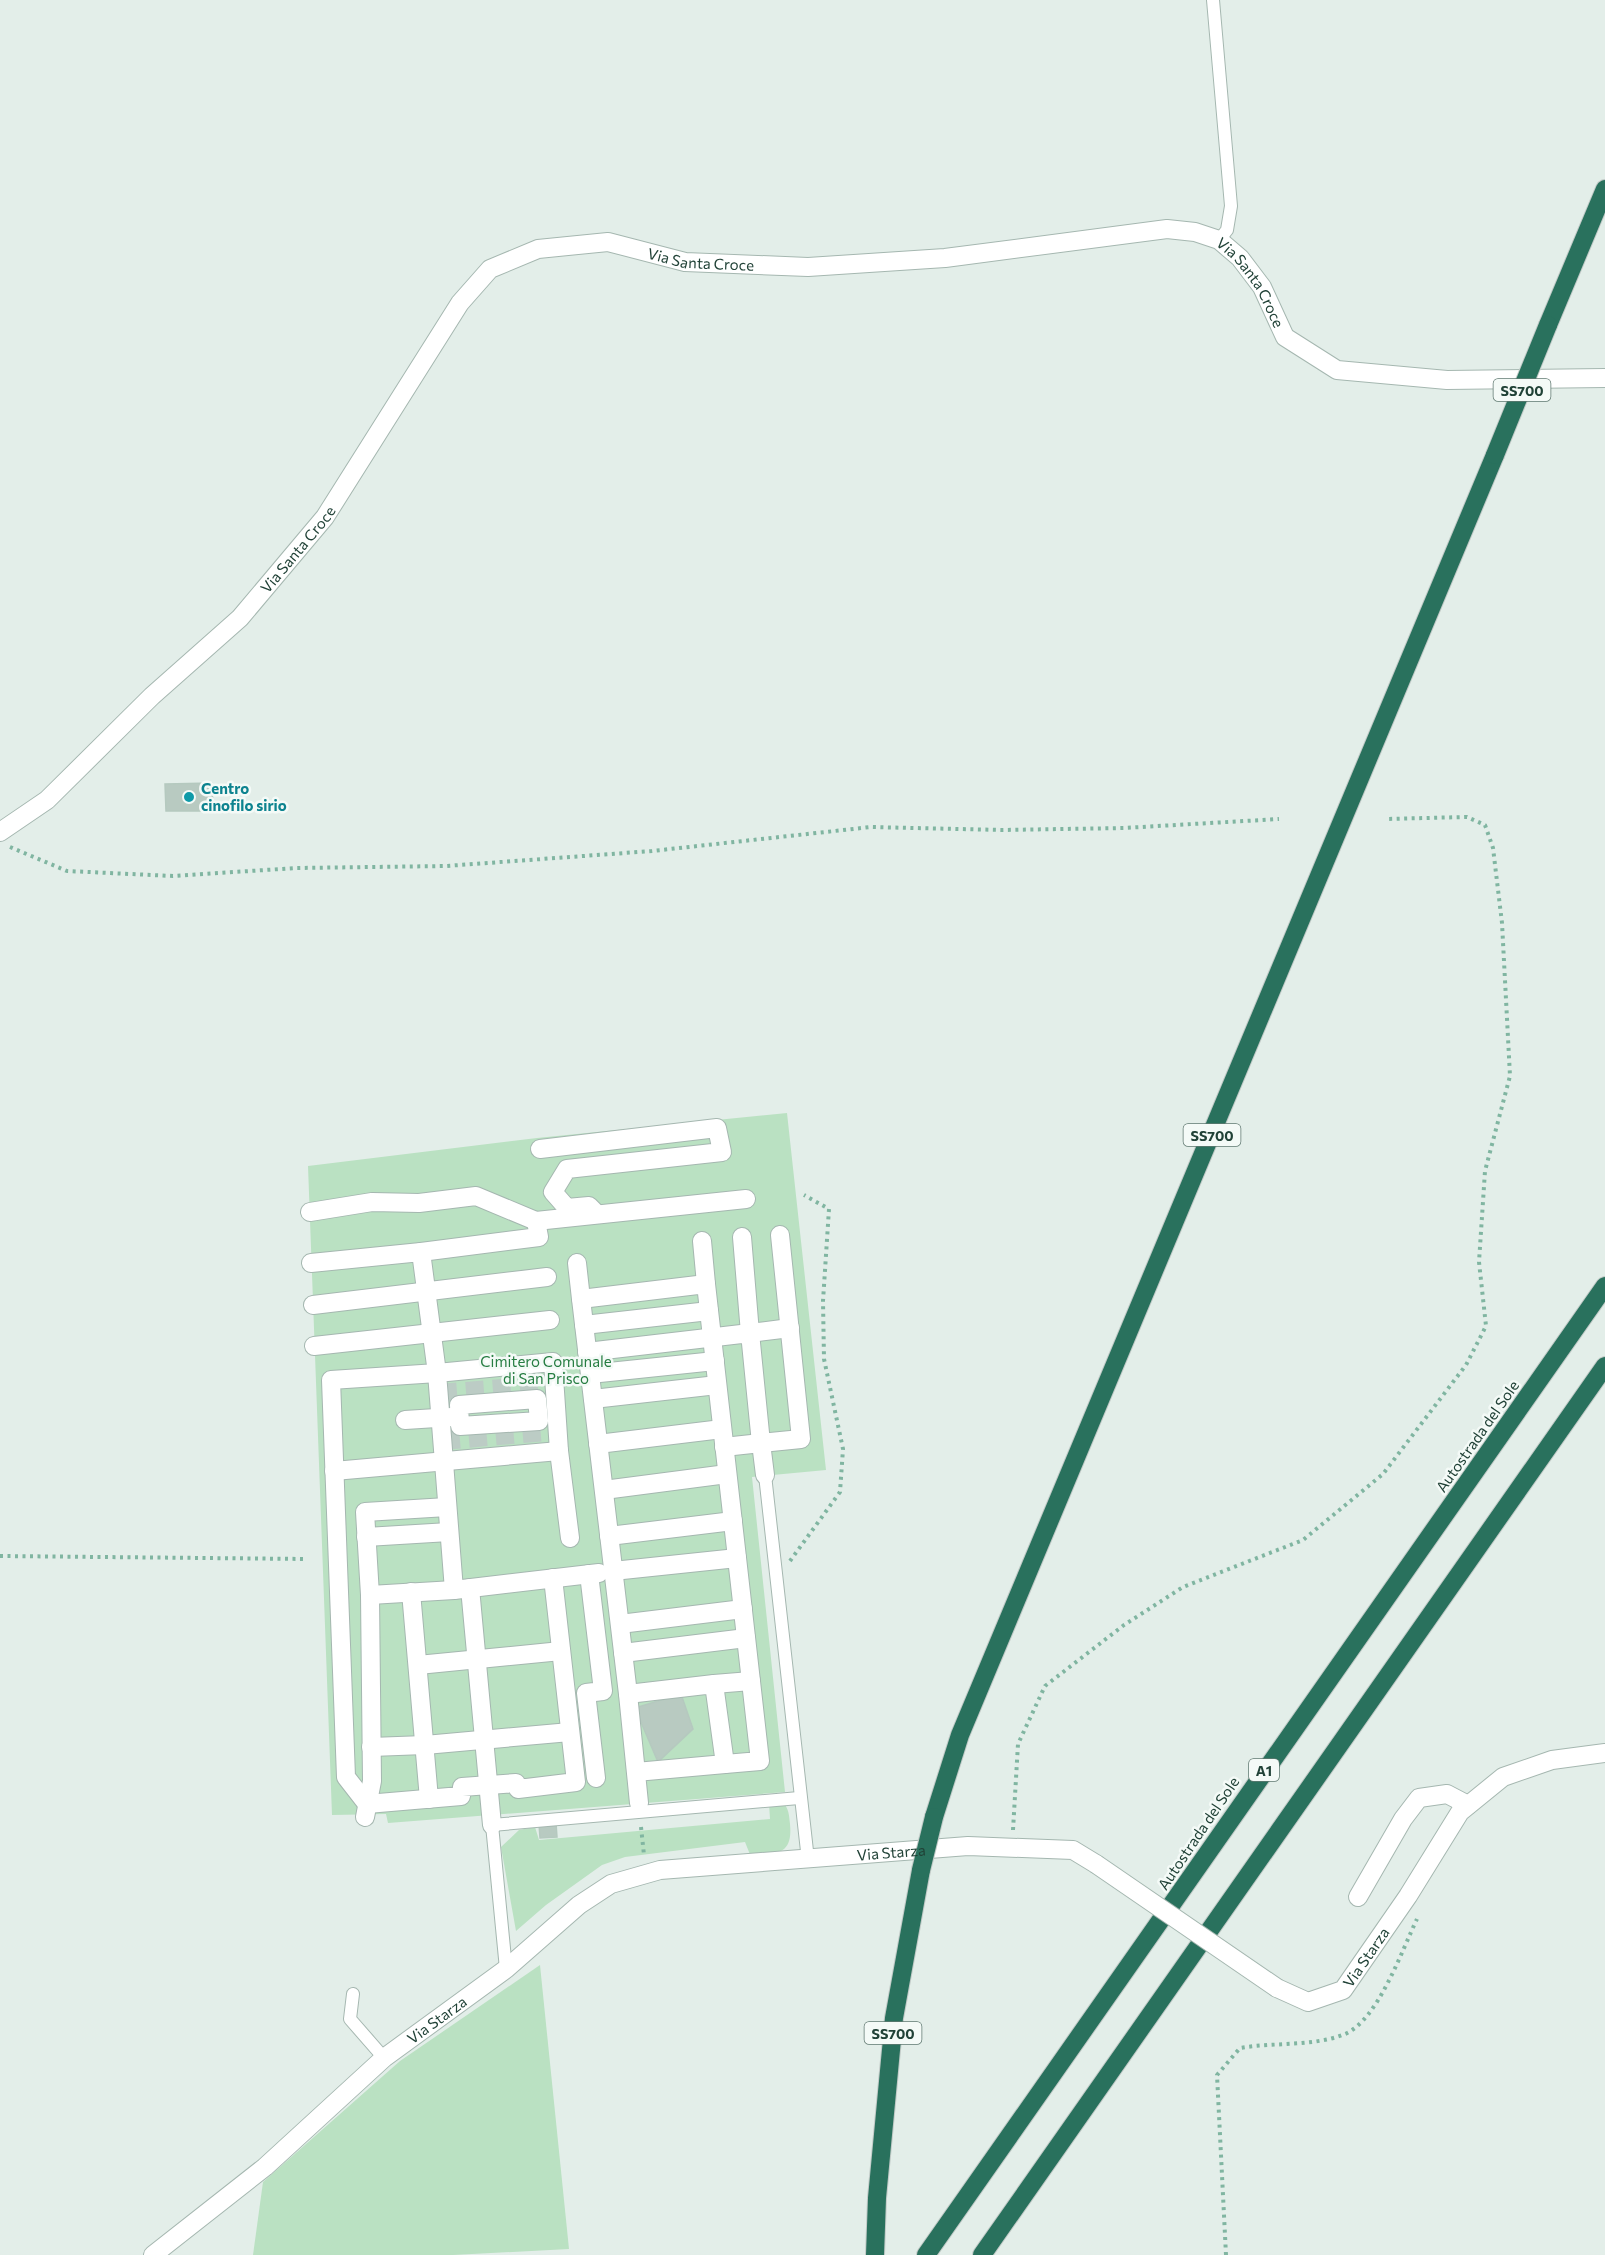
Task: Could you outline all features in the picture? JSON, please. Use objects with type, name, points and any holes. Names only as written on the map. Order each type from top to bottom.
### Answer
[{"type":"highway","name":"SS700","points":[[875,2255],[877,2198],[894,2019],[921,1870],[934,1816],[960,1735],[1605,189]]},
{"type":"highway","name":"Autostrada del Sole","points":[[926,2255],[1605,1286]]},
{"type":"highway","points":[[982,2255],[1605,1366]]},
{"type":"street","name":"Via Santa Croce","points":[[0,832],[47,800],[152,696],[240,618],[325,517],[460,303],[490,269],[538,249],[608,242],[685,262],[808,267],[945,258],[1167,229],[1195,232],[1219,240],[1240,258],[1262,287],[1285,338],[1337,370],[1447,380],[1605,378]]},
{"type":"street","points":[[540,1149],[717,1128],[722,1152],[567,1168],[553,1192],[567,1208],[589,1206],[597,1214]]},
{"type":"street","points":[[310,1212],[372,1202],[419,1203],[476,1196],[502,1202],[536,1221],[746,1199]]},
{"type":"street","points":[[312,1263],[539,1237],[536,1221]]},
{"type":"street","points":[[598,1444],[723,1438],[761,1443],[801,1439],[780,1234]]},
{"type":"street","points":[[742,1237],[765,1475]]},
{"type":"street","points":[[636,1772],[760,1761],[702,1241]]},
{"type":"street","points":[[421,1252],[437,1373],[449,1532],[477,1659],[492,1825]]},
{"type":"street","points":[[577,1263],[609,1536],[601,1573],[603,1691],[586,1692],[596,1778]]},
{"type":"street","points":[[313,1305],[547,1277]]},
{"type":"street","points":[[581,1299],[706,1284]]},
{"type":"street","points":[[584,1325],[709,1311]]},
{"type":"street","points":[[314,1346],[550,1320]]},
{"type":"street","points":[[587,1352],[790,1328]]},
{"type":"street","points":[[366,1810],[346,1777],[331,1380],[437,1373],[558,1358],[556,1408],[570,1538]]},
{"type":"street","points":[[590,1374],[715,1361]]},
{"type":"street","points":[[593,1400],[717,1384]]},
{"type":"street","points":[[405,1420],[460,1416],[459,1405],[537,1399],[538,1409],[556,1408]]},
{"type":"street","points":[[334,1471],[559,1451]]},
{"type":"street","points":[[604,1490],[727,1474]]},
{"type":"street","points":[[366,1810],[372,1781],[370,1595],[365,1512],[447,1507]]},
{"type":"street","points":[[609,1536],[733,1521]]},
{"type":"street","points":[[366,1537],[449,1532]]},
{"type":"street","points":[[370,1595],[462,1589],[737,1558]]},
{"type":"street","points":[[601,1573],[620,1624],[639,1803]]},
{"type":"street","points":[[366,1810],[461,1796],[462,1787],[516,1783],[518,1789],[576,1782],[553,1578]]},
{"type":"street","points":[[411,1592],[429,1799]]},
{"type":"street","points":[[620,1624],[743,1609]]},
{"type":"street","points":[[623,1653],[746,1638]]},
{"type":"street","points":[[418,1665],[561,1651]]},
{"type":"street","points":[[628,1694],[751,1681]]},
{"type":"street","points":[[714,1684],[725,1764]]},
{"type":"street","points":[[371,1747],[425,1745],[570,1732]]},
{"type":"street","name":"Via Starza","points":[[153,2255],[265,2167],[384,2058],[506,1970],[579,1905],[611,1884],[660,1870],[968,1846],[1072,1850],[1096,1864],[1276,1988],[1308,2002],[1343,1990],[1408,1896],[1460,1812],[1468,1805],[1503,1777],[1552,1760],[1605,1753]]},
{"type":"street","points":[[1358,1897],[1403,1819],[1419,1798],[1447,1794],[1468,1805]]},
{"type":"lane","points":[[1214,0],[1231,206],[1227,230],[1219,240]]},
{"type":"lane","points":[[765,1475],[799,1798],[808,1860]]},
{"type":"lane","points":[[506,1970],[492,1825],[799,1798]]},
{"type":"lane","points":[[353,1994],[350,2019],[384,2058]]},
{"type":"path","points":[[1012,1846],[1018,1744],[1045,1686],[1124,1625],[1183,1587],[1303,1540],[1383,1474],[1466,1365],[1486,1326],[1479,1262],[1485,1171],[1510,1076],[1502,923],[1493,848],[1485,825],[1467,818],[1385,819]]},
{"type":"path","points":[[0,843],[67,871],[173,876],[296,868],[446,866],[646,851],[871,827],[1002,830],[1124,828],[1280,819]]},
{"type":"path","points":[[776,1581],[840,1492],[843,1449],[824,1359],[824,1301],[829,1209],[804,1195]]},
{"type":"path","points":[[0,1556],[307,1559]]},
{"type":"path","points":[[641,1823],[644,1856]]},
{"type":"path","points":[[1227,2255],[1217,2075],[1240,2048],[1315,2040],[1346,2033],[1377,2005],[1418,1917]]},
{"type":"green space","name":"Cimitero Comunale di San Prisco","points":[[787,1113],[826,1470],[752,1477],[785,1792],[388,1823],[386,1814],[332,1815],[308,1166],[537,1138]]},
{"type":"green space","points":[[783,1802],[788,1812],[790,1834],[789,1842],[781,1851],[751,1857],[745,1842],[625,1857],[602,1865],[546,1905],[516,1931],[501,1847],[519,1830],[535,1827],[539,1840],[770,1819],[769,1803]]},
{"type":"green space","points":[[540,1965],[569,2249],[453,2255],[253,2255],[263,2182],[400,2061]]},
{"type":"building","name":"Centro cinofilo sirio","points":[[212,783],[213,811],[166,811],[165,784]]},
{"type":"building","points":[[681,1694],[693,1729],[658,1762],[635,1708]]},
{"type":"building","points":[[556,1823],[557,1837],[540,1838],[539,1824]]},
{"type":"tunnel","points":[[439,1393],[554,1384]]},
{"type":"tunnel","points":[[442,1441],[558,1431]]},
{"type":"place","name":"Centro cinofilo sirio","points":[[189,797]]}]
